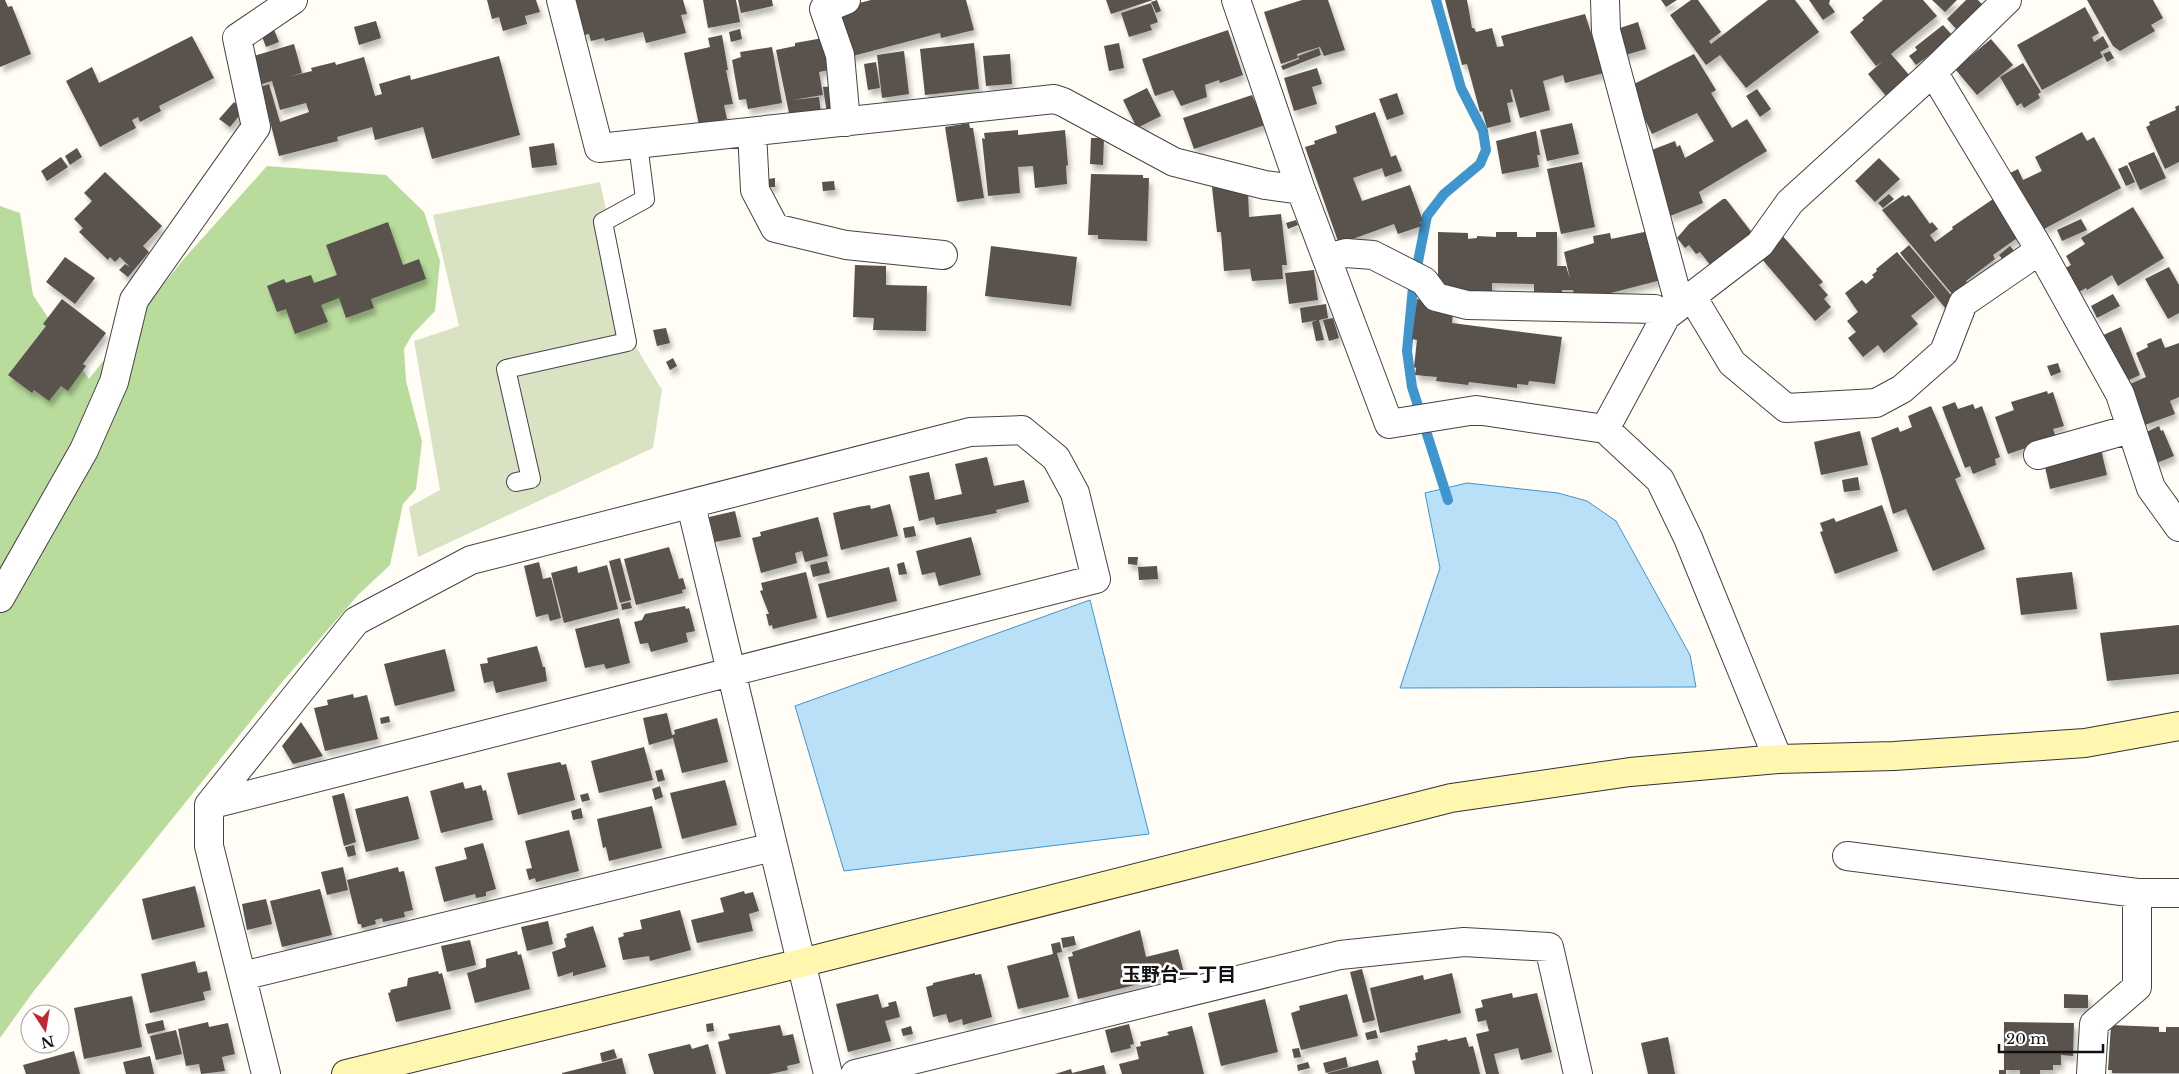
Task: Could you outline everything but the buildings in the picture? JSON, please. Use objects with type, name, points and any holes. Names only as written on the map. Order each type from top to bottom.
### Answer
[{"type":"street","points":[[0,598],[84,450],[114,382],[134,300],[256,127],[237,38],[293,0]]},
{"type":"street","points":[[561,0],[599,148],[1054,99],[1064,102],[1174,162],[1265,185],[1301,190]]},
{"type":"street","points":[[846,0],[824,9],[840,55],[846,122]]},
{"type":"street","points":[[1236,0],[1301,190],[1389,424],[1476,410],[1605,429],[1660,480],[1688,538],[1778,758]]},
{"type":"street","points":[[1605,0],[1606,31],[1678,305],[1732,363],[1786,408],[1876,403],[1902,389],[1944,352],[1963,303],[2040,250]]},
{"type":"street","points":[[1605,429],[1678,305],[1760,244],[1790,202],[1933,72],[2007,0]]},
{"type":"street","points":[[1933,72],[2040,250],[2120,394],[2151,488],[2179,528]]},
{"type":"street","points":[[752,132],[755,190],[775,228],[846,245],[943,255]]},
{"type":"street","points":[[1327,258],[1346,253],[1373,255],[1424,281],[1436,296],[1467,305],[1655,309],[1678,305]]},
{"type":"street","points":[[2038,455],[2130,428]]},
{"type":"street","points":[[209,805],[1096,579],[1075,493],[1056,458],[1022,430],[970,432],[471,560],[356,621],[209,805],[210,846],[266,1074]]},
{"type":"street","points":[[691,505],[828,1074]]},
{"type":"street","points":[[346,1074],[801,963],[1451,798],[1630,772],[1778,758],[1894,756],[2085,743],[2179,726]]},
{"type":"street","points":[[242,976],[773,846]]},
{"type":"street","points":[[1847,856],[2137,893],[2179,893]]},
{"type":"street","points":[[2091,1074],[2094,1024],[2137,987],[2137,893]]},
{"type":"street","points":[[855,1074],[1340,955],[1464,942],[1549,947],[1578,1074]]},
{"type":"lane","points":[[516,482],[531,479],[506,369],[627,342],[603,222],[645,199],[638,144]]},
{"type":"green space","points":[[267,166],[386,175],[424,212],[440,261],[435,311],[412,335],[404,349],[406,381],[422,442],[416,489],[403,504],[390,565],[358,595],[283,681],[24,1004],[20,1004],[20,1010],[0,1038],[0,206],[20,213],[33,295],[89,379],[182,261]]},
{"type":"green space","points":[[600,182],[636,347],[662,390],[653,448],[418,557],[409,507],[440,490],[414,341],[459,326],[433,215]]},
{"type":"water","points":[[1467,483],[1558,493],[1587,501],[1616,521],[1690,655],[1696,687],[1400,688],[1440,568],[1425,493]]},
{"type":"water","points":[[1090,600],[1149,834],[844,871],[795,706]]},
{"type":"waterway","points":[[1436,0],[1461,88],[1483,131],[1486,150],[1480,164],[1444,194],[1427,216],[1413,287],[1407,351],[1412,387],[1448,500]]},
{"type":"district","name":"玉野台一丁目","points":[[1179,974]]}]
